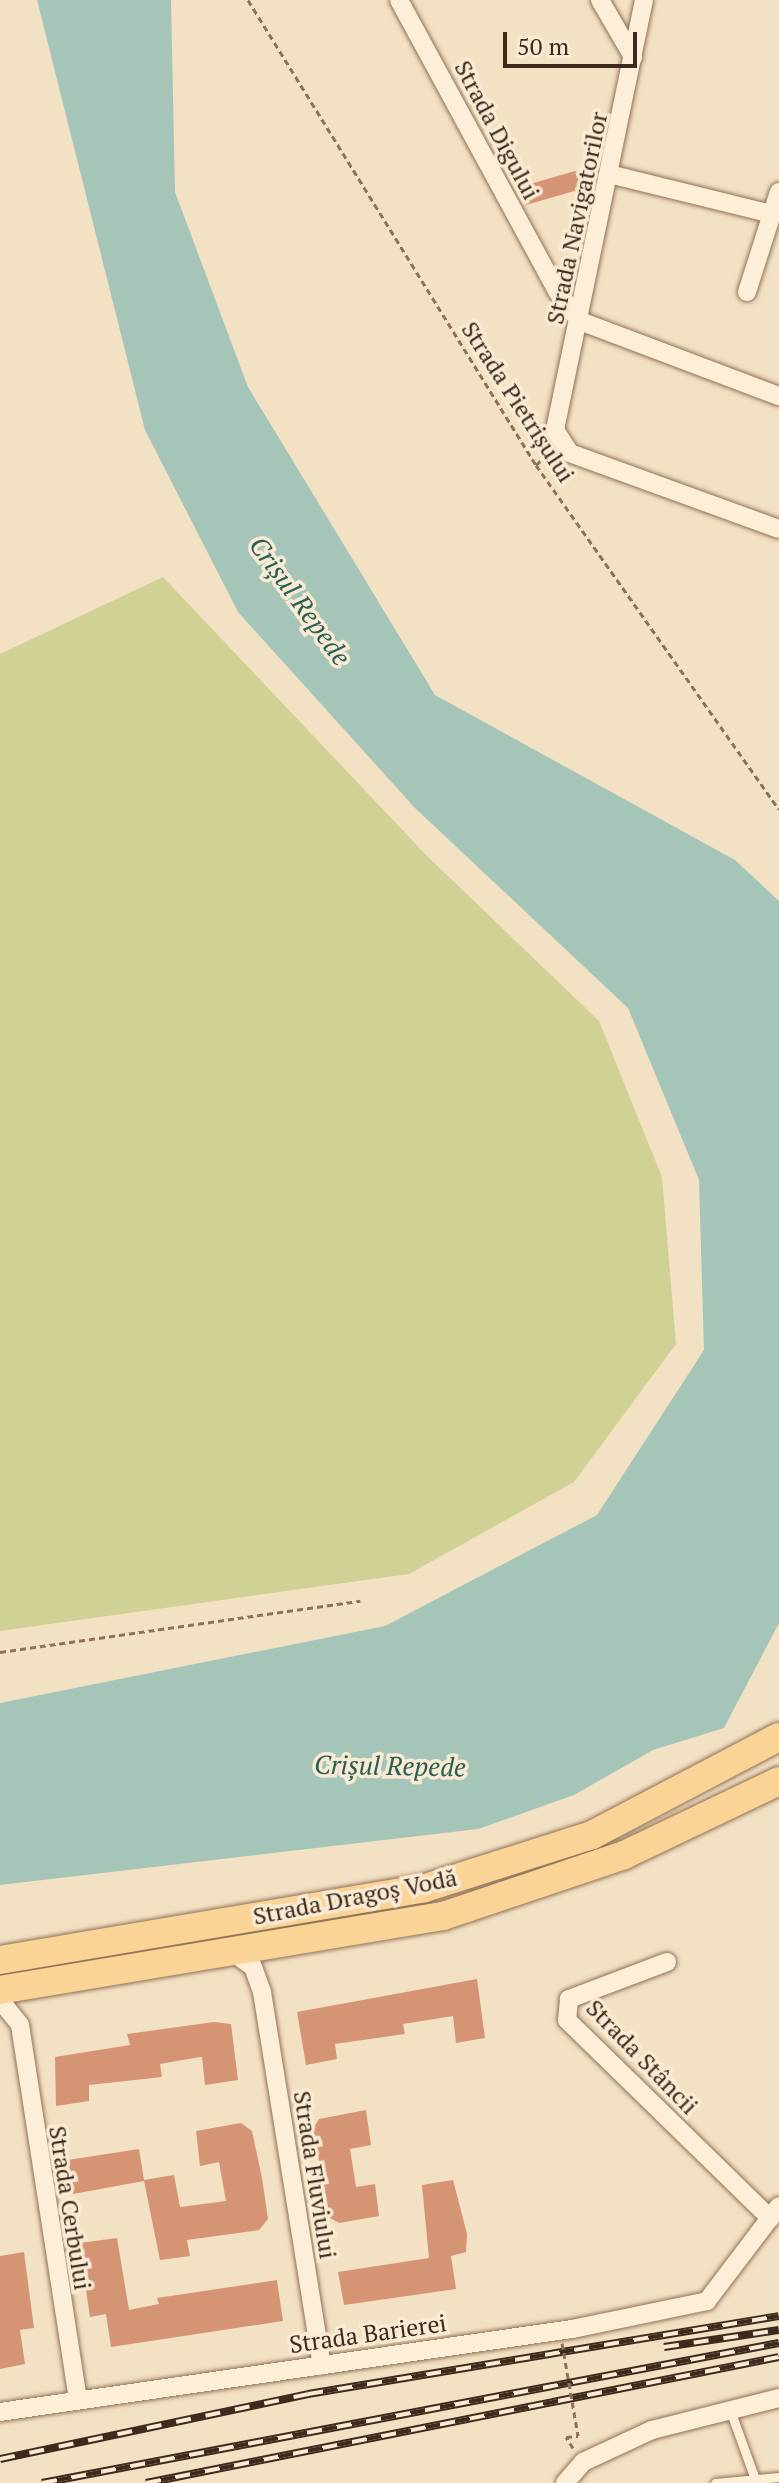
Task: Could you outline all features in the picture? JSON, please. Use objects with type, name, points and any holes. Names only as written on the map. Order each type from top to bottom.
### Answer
[{"type":"main road","name":"Strada Dragoș Vodă","points":[[0,1960],[425,1888],[592,1835],[779,1737]]},
{"type":"main road","name":"Strada Dragoș Vodă","points":[[0,1990],[443,1916],[533,1889],[740,1805],[779,1781]]},
{"type":"street","name":"Strada Digului","points":[[399,0],[557,291],[580,321]]},
{"type":"street","points":[[600,0],[633,57]]},
{"type":"street","name":"Strada Navigatorilor","points":[[559,444],[555,430],[613,175],[644,0]]},
{"type":"street","points":[[613,175],[772,214]]},
{"type":"street","points":[[747,292],[779,192]]},
{"type":"street","points":[[580,321],[779,396]]},
{"type":"street","points":[[559,444],[779,529]]},
{"type":"street","points":[[262,1992],[276,1944]]},
{"type":"street","points":[[231,1951],[253,1967],[262,1992]]},
{"type":"street","name":"Strada Stâncii","points":[[667,1962],[569,1999],[567,2020],[773,2221]]},
{"type":"street","points":[[0,2000],[20,2025],[41,1983]]},
{"type":"street","name":"Strada Fluviului","points":[[262,1992],[322,2365]]},
{"type":"street","name":"Strada Cerbului","points":[[20,2025],[78,2398]]},
{"type":"street","name":"Strada Barierei","points":[[0,2412],[78,2398],[322,2365],[707,2301],[773,2221]]},
{"type":"street","points":[[565,2483],[583,2462],[615,2445],[729,2406],[779,2398]]},
{"type":"lane","points":[[729,2406],[755,2479]]},
{"type":"lane","points":[[715,2483],[779,2477]]},
{"type":"path","name":"Strada Pietrișului","points":[[248,0],[536,465],[779,809]]},
{"type":"path","points":[[536,465],[559,444]]},
{"type":"path","points":[[0,1652],[360,1601]]},
{"type":"path","points":[[562,2343],[578,2436],[566,2437]]},
{"type":"green space","points":[[163,577],[427,856],[599,1021],[662,1177],[676,1344],[574,1482],[409,1574],[0,1631],[0,654]]},
{"type":"water","name":"Crișul Repede","points":[[37,0],[171,0],[175,192],[248,387],[435,695],[735,860],[779,901],[779,1623],[724,1728],[653,1750],[574,1795],[478,1829],[0,1885],[0,1703],[385,1626],[597,1515],[704,1350],[699,1180],[628,1008],[415,808],[238,612],[145,430]]},
{"type":"building","points":[[589,167],[594,185],[523,206],[518,187]]},
{"type":"building","points":[[477,1979],[485,2038],[456,2043],[453,2016],[403,2024],[405,2034],[335,2044],[337,2059],[306,2065],[297,2012]]},
{"type":"building","points":[[214,2022],[231,2024],[238,2080],[205,2085],[202,2057],[188,2059],[160,2064],[162,2077],[89,2085],[89,2101],[56,2106],[55,2057],[130,2045],[127,2034]]},
{"type":"building","points":[[366,2110],[371,2145],[350,2149],[356,2187],[375,2184],[379,2216],[339,2223],[330,2218],[313,2129],[319,2119]]},
{"type":"building","points":[[241,2123],[252,2131],[262,2178],[268,2219],[259,2230],[187,2240],[190,2256],[160,2260],[144,2181],[73,2194],[68,2160],[139,2149],[144,2180],[174,2175],[180,2207],[226,2201],[219,2162],[200,2166],[196,2131]]},
{"type":"building","points":[[453,2180],[467,2234],[466,2252],[451,2256],[456,2289],[344,2305],[338,2272],[429,2258],[422,2185]]},
{"type":"building","points":[[117,2238],[129,2310],[159,2304],[157,2298],[277,2280],[283,2321],[111,2347],[106,2314],[90,2317],[79,2243]]},
{"type":"building","points":[[24,2252],[34,2328],[20,2330],[25,2364],[0,2369],[0,2256]]},
{"type":"railway","points":[[0,2459],[308,2394],[779,2316]]},
{"type":"railway","points":[[664,2347],[779,2330]]},
{"type":"railway","points":[[42,2483],[779,2343]]},
{"type":"railway","points":[[146,2483],[779,2357]]}]
